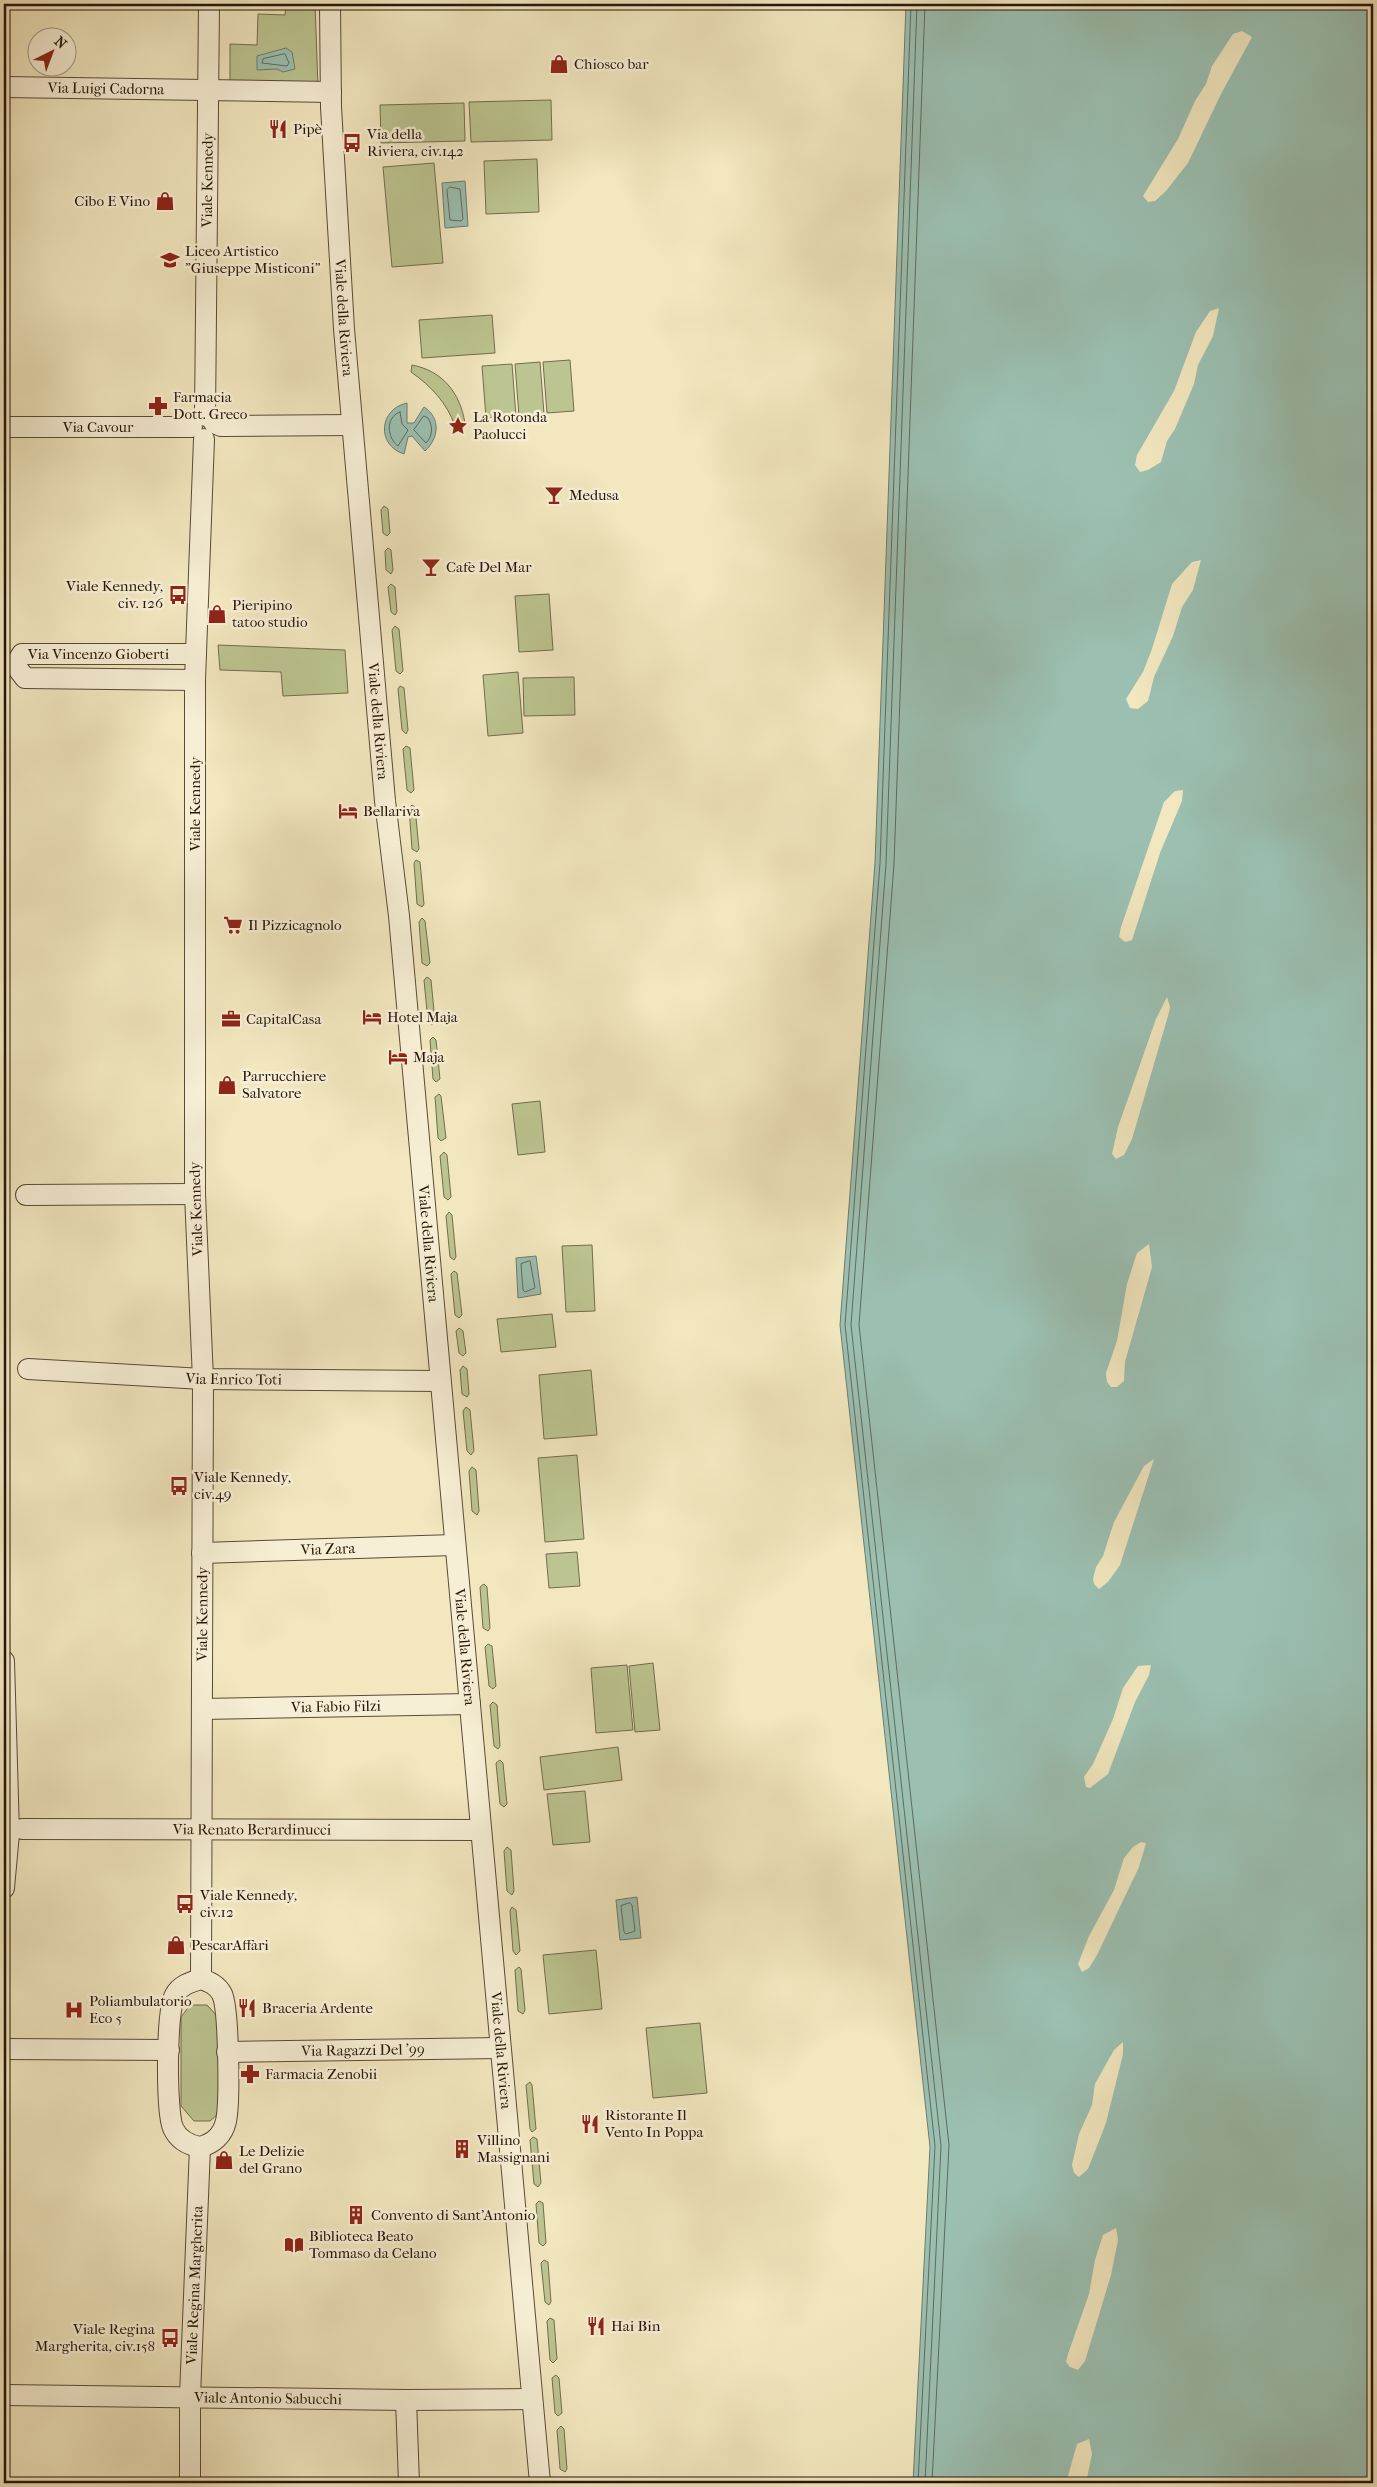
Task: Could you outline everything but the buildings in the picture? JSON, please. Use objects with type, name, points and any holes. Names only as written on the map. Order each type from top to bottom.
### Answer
[{"type":"street","name":"Viale Kennedy","points":[[200,1979],[203,1379],[195,1194],[195,680],[203,426],[210,92],[209,4]]},
{"type":"street","name":"Viale della Riviera","points":[[330,4],[331,92],[342,309],[385,801],[399,916],[439,1382],[482,1830],[540,2483]]},
{"type":"street","name":"Via Luigi Cadorna","points":[[4,87],[210,92],[331,92]]},
{"type":"street","name":"Via Cavour","points":[[4,428],[352,425]]},
{"type":"street","name":"Via Vincenzo Gioberti","points":[[195,680],[25,678],[15,665],[22,654],[196,654]]},
{"type":"street","points":[[26,1195],[195,1194]]},
{"type":"street","name":"Via Enrico Toti","points":[[28,1369],[203,1379],[439,1382]]},
{"type":"street","name":"Via Zara","points":[[202,1553],[454,1545]]},
{"type":"street","points":[[4,1661],[9,1833],[4,1888]]},
{"type":"street","name":"Via Fabio Filzi","points":[[202,1709],[470,1704]]},
{"type":"street","name":"Via Renato Berardinucci","points":[[22,1829],[482,1830]]},
{"type":"street","points":[[200,1979],[216,1986],[223,1996],[227,2007],[228,2052],[226,2121],[218,2138],[200,2147],[185,2142],[179,2137],[170,2119],[169,2050],[170,2006],[176,1994],[187,1984],[200,1979]]},
{"type":"street","name":"Via Ragazzi Del '99","points":[[228,2052],[500,2048]]},
{"type":"street","points":[[4,2049],[169,2050]]},
{"type":"street","name":"Viale Regina Margherita","points":[[190,2483],[190,2396],[200,2147]]},
{"type":"street","name":"Viale Antonio Sabucchi","points":[[4,2395],[406,2400],[532,2399]]},
{"type":"street","points":[[406,2400],[409,2483]]},
{"type":"green space","points":[[286,4],[315,4],[318,87],[230,86],[230,44],[257,45],[258,14],[285,15]]},
{"type":"green space","points":[[551,100],[552,140],[471,142],[469,102]]},
{"type":"green space","points":[[464,103],[465,141],[381,143],[380,105]]},
{"type":"green space","points":[[537,159],[539,212],[486,214],[484,161]]},
{"type":"green space","points":[[434,163],[443,263],[392,267],[383,167]]},
{"type":"green space","points":[[492,315],[495,353],[422,358],[419,320]]},
{"type":"green space","points":[[570,360],[574,411],[547,413],[543,362]]},
{"type":"green space","points":[[540,362],[544,414],[519,416],[515,364]]},
{"type":"green space","points":[[512,364],[516,416],[486,418],[482,366]]},
{"type":"green space","points":[[412,365],[433,372],[448,385],[459,402],[465,423],[455,426],[443,402],[425,383],[411,372]]},
{"type":"green space","points":[[384,506],[388,509],[390,533],[387,536],[383,533],[381,510]]},
{"type":"green space","points":[[388,548],[391,550],[393,570],[391,574],[386,570],[385,551]]},
{"type":"green space","points":[[391,584],[395,587],[397,612],[395,615],[391,612],[388,587]]},
{"type":"green space","points":[[549,594],[553,650],[519,652],[515,596]]},
{"type":"green space","points":[[395,626],[399,629],[403,671],[400,674],[396,671],[392,630]]},
{"type":"green space","points":[[218,645],[345,650],[348,693],[283,696],[281,672],[220,670]]},
{"type":"green space","points":[[518,672],[523,733],[488,736],[483,675]]},
{"type":"green space","points":[[574,677],[575,715],[524,716],[523,678]]},
{"type":"green space","points":[[400,686],[404,688],[408,730],[406,734],[402,730],[398,689]]},
{"type":"green space","points":[[406,746],[410,748],[414,790],[411,793],[407,790],[403,749]]},
{"type":"green space","points":[[412,805],[415,807],[419,849],[417,852],[412,849],[409,808]]},
{"type":"green space","points":[[416,860],[420,862],[424,904],[422,907],[417,904],[414,863]]},
{"type":"green space","points":[[422,918],[425,921],[430,963],[427,966],[422,963],[419,922]]},
{"type":"green space","points":[[427,977],[431,980],[435,1021],[432,1025],[428,1022],[424,980]]},
{"type":"green space","points":[[433,1037],[436,1040],[440,1079],[436,1082],[433,1079],[430,1040]]},
{"type":"green space","points":[[439,1094],[441,1096],[446,1138],[441,1141],[438,1138],[435,1097]]},
{"type":"green space","points":[[540,1101],[545,1152],[518,1155],[512,1104]]},
{"type":"green space","points":[[444,1152],[447,1155],[451,1197],[448,1200],[444,1197],[440,1156]]},
{"type":"green space","points":[[449,1212],[452,1215],[456,1257],[454,1260],[450,1257],[446,1216]]},
{"type":"green space","points":[[592,1245],[595,1311],[566,1312],[562,1246]]},
{"type":"green space","points":[[454,1271],[457,1273],[462,1315],[459,1318],[455,1315],[451,1274]]},
{"type":"green space","points":[[552,1314],[556,1347],[501,1352],[497,1319]]},
{"type":"green space","points":[[459,1328],[463,1331],[466,1353],[463,1356],[459,1353],[456,1331]]},
{"type":"green space","points":[[463,1366],[467,1369],[469,1394],[467,1397],[462,1394],[460,1370]]},
{"type":"green space","points":[[591,1370],[597,1435],[544,1439],[539,1375]]},
{"type":"green space","points":[[466,1407],[470,1410],[474,1451],[471,1455],[467,1451],[463,1411]]},
{"type":"green space","points":[[577,1455],[584,1539],[545,1542],[538,1458]]},
{"type":"green space","points":[[472,1467],[476,1470],[479,1511],[477,1515],[472,1511],[469,1471]]},
{"type":"green space","points":[[577,1552],[580,1586],[549,1588],[546,1554]]},
{"type":"green space","points":[[484,1584],[487,1587],[490,1628],[488,1631],[483,1628],[480,1587]]},
{"type":"green space","points":[[488,1644],[492,1646],[496,1686],[493,1689],[489,1686],[485,1647]]},
{"type":"green space","points":[[653,1663],[660,1730],[635,1732],[629,1666]]},
{"type":"green space","points":[[627,1665],[633,1730],[596,1733],[591,1668]]},
{"type":"green space","points":[[493,1702],[497,1705],[500,1746],[498,1749],[494,1746],[490,1705]]},
{"type":"green space","points":[[618,1747],[622,1780],[544,1790],[540,1757]]},
{"type":"green space","points":[[500,1760],[503,1763],[507,1804],[504,1807],[500,1804],[496,1763]]},
{"type":"green space","points":[[585,1791],[590,1842],[553,1845],[547,1794]]},
{"type":"green space","points":[[507,1847],[511,1850],[514,1891],[512,1895],[507,1891],[504,1851]]},
{"type":"green space","points":[[512,1907],[516,1910],[520,1951],[516,1955],[513,1951],[510,1911]]},
{"type":"green space","points":[[596,1950],[602,2009],[549,2014],[543,1955]]},
{"type":"green space","points":[[519,1967],[521,1969],[525,2010],[523,2014],[518,2011],[515,1970]]},
{"type":"green space","points":[[190,2005],[207,2005],[218,2017],[219,2113],[210,2121],[194,2121],[181,2106],[181,2017]]},
{"type":"green space","points":[[700,2023],[707,2093],[653,2098],[646,2028]]},
{"type":"green space","points":[[530,2082],[532,2085],[536,2129],[532,2132],[530,2129],[526,2085]]},
{"type":"green space","points":[[533,2137],[537,2139],[541,2183],[538,2187],[534,2184],[530,2140]]},
{"type":"green space","points":[[539,2201],[543,2203],[546,2243],[543,2246],[539,2243],[536,2204]]},
{"type":"green space","points":[[544,2260],[548,2262],[551,2302],[549,2305],[545,2302],[541,2263]]},
{"type":"green space","points":[[550,2318],[554,2320],[557,2359],[553,2363],[550,2360],[547,2321]]},
{"type":"green space","points":[[556,2375],[559,2378],[562,2413],[558,2416],[555,2413],[552,2378]]},
{"type":"green space","points":[[561,2426],[564,2429],[567,2469],[565,2472],[560,2469],[557,2430]]},
{"type":"water","points":[[906,4],[1373,4],[1373,2483],[913,2483],[930,2147],[840,1325],[875,863]]},
{"type":"water","points":[[286,48],[292,52],[295,69],[283,72],[277,69],[257,70],[257,56]]},
{"type":"water","points":[[465,181],[468,226],[445,228],[442,183]]},
{"type":"water","points":[[407,403],[407,423],[414,423],[424,407],[435,422],[436,428],[433,440],[425,451],[412,436],[408,437],[404,454],[389,443],[385,435],[386,419],[391,412]]},
{"type":"water","points":[[536,1256],[541,1294],[518,1298],[516,1258]]},
{"type":"water","points":[[637,1897],[641,1938],[620,1940],[616,1900]]},
{"type":"pier","points":[[1242,31],[1252,37],[1221,94],[1188,163],[1166,191],[1155,201],[1148,202],[1143,196],[1178,139],[1195,101],[1206,84],[1212,66],[1233,34]]},
{"type":"pier","points":[[1219,308],[1213,336],[1198,365],[1194,384],[1175,429],[1167,441],[1161,462],[1148,470],[1140,472],[1135,465],[1137,455],[1174,391],[1196,332],[1210,311]]},
{"type":"pier","points":[[1201,560],[1193,590],[1182,607],[1173,636],[1154,677],[1148,701],[1138,709],[1130,708],[1126,699],[1143,672],[1172,584],[1192,562]]},
{"type":"pier","points":[[1183,790],[1182,801],[1160,853],[1132,940],[1125,942],[1119,937],[1121,927],[1164,802],[1175,791]]},
{"type":"pier","points":[[1167,997],[1170,1007],[1168,1016],[1132,1139],[1124,1155],[1116,1159],[1112,1154],[1118,1127],[1156,1019]]},
{"type":"pier","points":[[1149,1244],[1152,1267],[1125,1362],[1124,1381],[1117,1387],[1111,1387],[1107,1382],[1106,1373],[1117,1341],[1127,1284],[1137,1253]]},
{"type":"pier","points":[[1154,1459],[1120,1565],[1108,1582],[1099,1589],[1094,1584],[1093,1579],[1114,1522],[1144,1466]]},
{"type":"pier","points":[[1151,1665],[1149,1675],[1135,1702],[1108,1774],[1090,1788],[1086,1787],[1084,1777],[1093,1764],[1113,1719],[1123,1688],[1138,1666]]},
{"type":"pier","points":[[1141,1842],[1146,1843],[1139,1867],[1097,1955],[1089,1968],[1082,1972],[1078,1964],[1089,1936],[1114,1890],[1124,1858],[1133,1847]]},
{"type":"pier","points":[[1123,2042],[1123,2054],[1106,2123],[1088,2169],[1079,2177],[1074,2173],[1072,2165],[1079,2134],[1092,2105],[1095,2084],[1114,2050]]},
{"type":"pier","points":[[1116,2228],[1118,2240],[1111,2275],[1085,2361],[1078,2370],[1070,2367],[1066,2362],[1068,2354],[1089,2294],[1095,2260],[1103,2235]]},
{"type":"pier","points":[[1089,2439],[1092,2454],[1086,2483],[1066,2483],[1077,2444]]},
{"type":"place","name":"Chiosco bar","points":[[559,64]]},
{"type":"place","name":"Pipè","points":[[278,129]]},
{"type":"place","name":"Via della Riviera, civ.142","points":[[352,143]]},
{"type":"place","name":"Cibo E Vino","points":[[165,201]]},
{"type":"place","name":"Liceo Artistico \"Giuseppe Misticoni\"","points":[[170,260]]},
{"type":"place","name":"Farmacia Dott. Greco","points":[[158,406]]},
{"type":"place","name":"La Rotonda Paolucci","points":[[458,426]]},
{"type":"place","name":"Medusa","points":[[554,495]]},
{"type":"place","name":"Cafe Del Mar","points":[[431,567]]},
{"type":"place","name":"Viale Kennedy, civ. 126","points":[[178,595]]},
{"type":"place","name":"Pieripino tatoo studio","points":[[217,614]]},
{"type":"place","name":"Bellariva","points":[[348,811]]},
{"type":"place","name":"Il Pizzicagnolo","points":[[233,925]]},
{"type":"place","name":"Hotel Maja","points":[[372,1017]]},
{"type":"place","name":"CapitalCasa","points":[[231,1019]]},
{"type":"place","name":"Maja","points":[[398,1057]]},
{"type":"place","name":"Parrucchiere Salvatore","points":[[227,1085]]},
{"type":"place","name":"Viale Kennedy, civ.49","points":[[179,1486]]},
{"type":"place","name":"Viale Kennedy, civ.12","points":[[185,1904]]},
{"type":"place","name":"PescarAffari","points":[[176,1945]]},
{"type":"place","name":"Braceria Ardente","points":[[247,2008]]},
{"type":"place","name":"Poliambulatorio Eco 5","points":[[74,2010]]},
{"type":"place","name":"Farmacia Zenobii","points":[[250,2074]]},
{"type":"place","name":"Ristorante Il Vento In Poppa","points":[[590,2124]]},
{"type":"place","name":"Villino Massignani","points":[[462,2149]]},
{"type":"place","name":"Le Delizie del Grano","points":[[224,2160]]},
{"type":"place","name":"Convento di Sant'Antonio","points":[[356,2215]]},
{"type":"place","name":"Biblioteca Beato Tommaso da Celano","points":[[294,2245]]},
{"type":"place","name":"Hai Bin","points":[[596,2326]]},
{"type":"place","name":"Viale Regina Margherita, civ.158","points":[[170,2338]]}]
